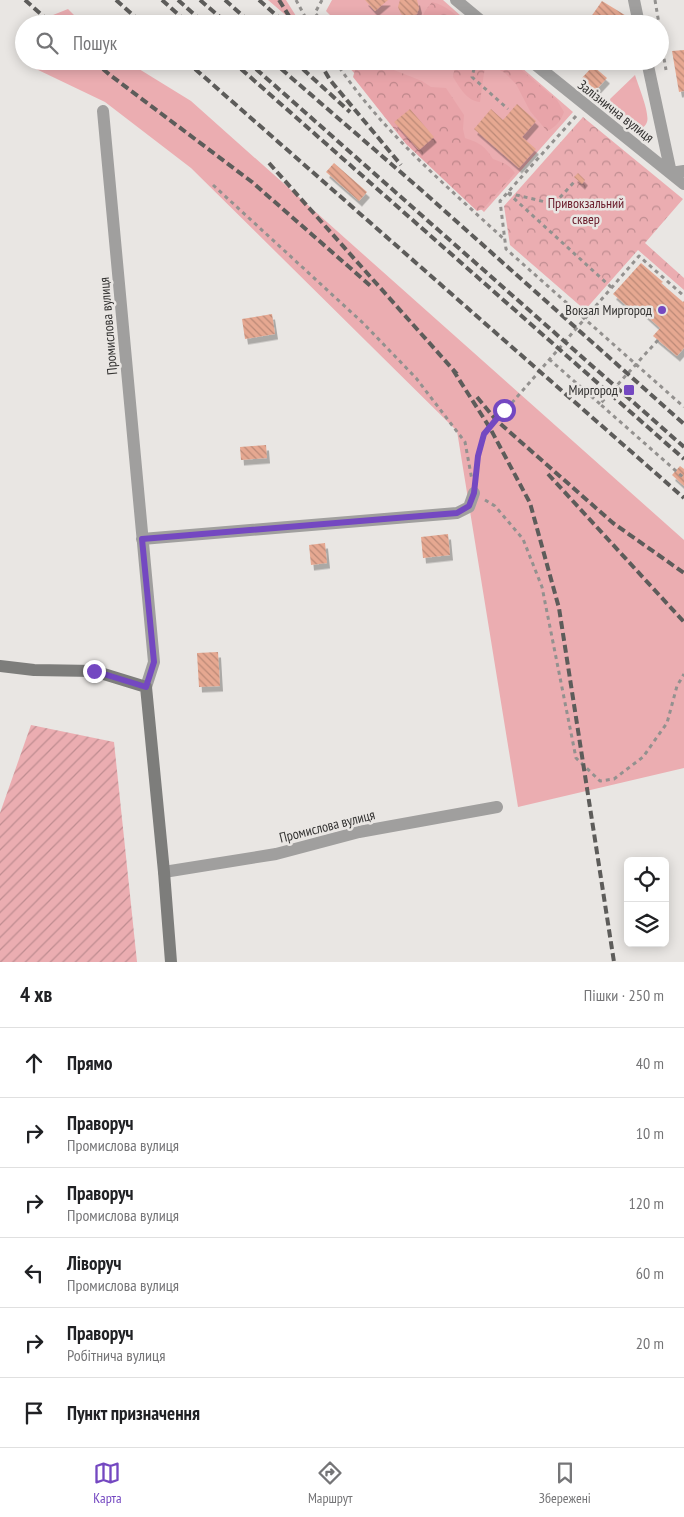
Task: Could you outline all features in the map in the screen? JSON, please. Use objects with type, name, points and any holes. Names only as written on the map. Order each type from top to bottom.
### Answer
[{"type":"street","points":[[456,0],[474,15]]},
{"type":"street","points":[[634,0],[637,15]]},
{"type":"street","name":"Залізнична вулиця","points":[[541,70],[584,106],[678,172],[684,184]]},
{"type":"street","points":[[650,70],[678,172]]},
{"type":"street","name":"Промислова вулиця","points":[[103,111],[154,662],[146,687],[171,962]]},
{"type":"street","points":[[142,539],[457,513],[469,506],[474,493]]},
{"type":"street","points":[[0,666],[34,670],[94,671],[146,687]]},
{"type":"street","name":"Промислова вулиця","points":[[164,872],[276,854],[358,832],[497,807]]},
{"type":"path","points":[[296,0],[304,15]]},
{"type":"path","points":[[317,15],[315,13],[322,0]]},
{"type":"path","points":[[655,0],[657,15]]},
{"type":"path","points":[[342,70],[380,119],[414,156],[505,240]]},
{"type":"path","points":[[474,70],[472,77],[508,108]]},
{"type":"path","points":[[584,106],[500,202],[506,249],[684,407]]},
{"type":"path","points":[[508,193],[554,204],[576,180]]},
{"type":"path","points":[[213,185],[363,323],[416,378],[465,442],[474,493],[495,506],[523,539],[542,587],[576,758],[600,781],[614,779],[643,757],[667,723],[677,686],[684,674]]},
{"type":"path","points":[[508,193],[612,288]]},
{"type":"path","points":[[474,493],[478,456],[484,434],[639,256],[684,296]]},
{"type":"path","points":[[600,404],[658,340]]},
{"type":"path","points":[[549,359],[684,478]]},
{"type":"green space","points":[[268,0],[286,0],[295,15],[286,15]]},
{"type":"green space","points":[[332,0],[443,0],[460,15],[330,15],[326,11]]},
{"type":"green space","points":[[432,2],[456,15],[423,15]]},
{"type":"green space","points":[[68,9],[74,15],[53,15]]},
{"type":"green space","points":[[38,70],[141,70],[191,101],[684,540],[684,768],[518,807],[457,431],[191,168],[105,102]]},
{"type":"green space","points":[[352,70],[524,70],[573,112],[484,212],[419,150]]},
{"type":"green space","points":[[355,70],[394,70],[422,81],[431,87],[446,88],[464,115],[463,129],[465,138],[482,146],[493,159],[508,166],[515,173],[483,209],[477,211],[406,144],[353,77]]},
{"type":"green space","points":[[454,70],[485,70],[480,102],[471,99],[464,93],[453,77]]},
{"type":"green space","points":[[500,70],[522,70],[557,100],[564,112],[555,126],[547,131],[530,111],[516,84]]},
{"type":"green space","points":[[635,75],[645,106],[647,122],[642,128],[634,130],[613,113],[610,99]]},
{"type":"green space","name":"Привокзальний сквер","points":[[583,117],[683,199],[645,243],[684,278],[684,290],[638,250],[585,310],[510,245],[504,206]]},
{"type":"green space","points":[[31,725],[114,742],[137,962],[0,962],[0,813]]},
{"type":"building","points":[[365,0],[388,0],[375,11]]},
{"type":"building","points":[[400,0],[417,0],[419,8],[417,14],[403,15],[398,7]]},
{"type":"building","points":[[602,1],[625,15],[592,15]]},
{"type":"building","points":[[684,50],[684,91],[679,92],[672,51]]},
{"type":"building","points":[[589,70],[598,70],[607,78],[595,91],[581,79]]},
{"type":"building","points":[[517,104],[536,121],[522,137],[536,149],[519,168],[474,129],[491,109],[503,120]]},
{"type":"building","points":[[410,109],[434,137],[419,150],[394,122]]},
{"type":"building","points":[[334,163],[367,192],[359,201],[326,172]]},
{"type":"building","points":[[578,173],[585,180],[582,184],[574,177]]},
{"type":"building","name":"Вокзал Миргород","points":[[641,263],[663,282],[661,283],[684,301],[684,348],[677,356],[653,336],[660,328],[638,308],[634,312],[613,294]]},
{"type":"building","points":[[272,314],[275,334],[245,339],[242,319]]},
{"type":"building","points":[[266,445],[267,458],[241,460],[240,447]]},
{"type":"building","points":[[680,466],[684,469],[684,486],[672,475]]},
{"type":"building","points":[[448,534],[450,555],[423,558],[421,537]]},
{"type":"building","points":[[325,543],[327,563],[311,565],[309,545]]},
{"type":"building","points":[[218,652],[220,686],[199,687],[197,653]]},
{"type":"railway","points":[[25,0],[42,15]]},
{"type":"railway","points":[[116,0],[133,15]]},
{"type":"railway","points":[[162,0],[179,15]]},
{"type":"railway","points":[[178,0],[195,15]]},
{"type":"railway","points":[[200,0],[218,15]]},
{"type":"railway","points":[[225,0],[242,15]]},
{"type":"railway","points":[[259,0],[276,15]]},
{"type":"railway","points":[[279,0],[288,15]]},
{"type":"railway","points":[[104,70],[252,182],[373,288]]},
{"type":"railway","points":[[196,70],[684,498]]},
{"type":"railway","points":[[242,70],[684,459]]},
{"type":"railway","points":[[257,70],[684,447]]},
{"type":"railway","points":[[282,70],[419,188],[684,424]]},
{"type":"railway","points":[[304,70],[350,112]]},
{"type":"railway","points":[[324,70],[330,80],[401,165]]},
{"type":"railway","points":[[269,163],[457,374]]},
{"type":"railway","points":[[453,370],[490,428],[530,503],[559,608],[614,962]]},
{"type":"railway","points":[[477,397],[496,420],[613,523],[684,573]]},
{"type":"railway","points":[[548,474],[684,622]]},
{"type":"place","name":"Вокзал Миргород","points":[[662,310]]},
{"type":"place","name":"Миргород","points":[[629,390]]},
{"type":"route","points":[[94,671],[146,687],[154,662],[142,539],[457,513],[469,506],[474,493],[478,456],[484,434],[504,410]]}]
